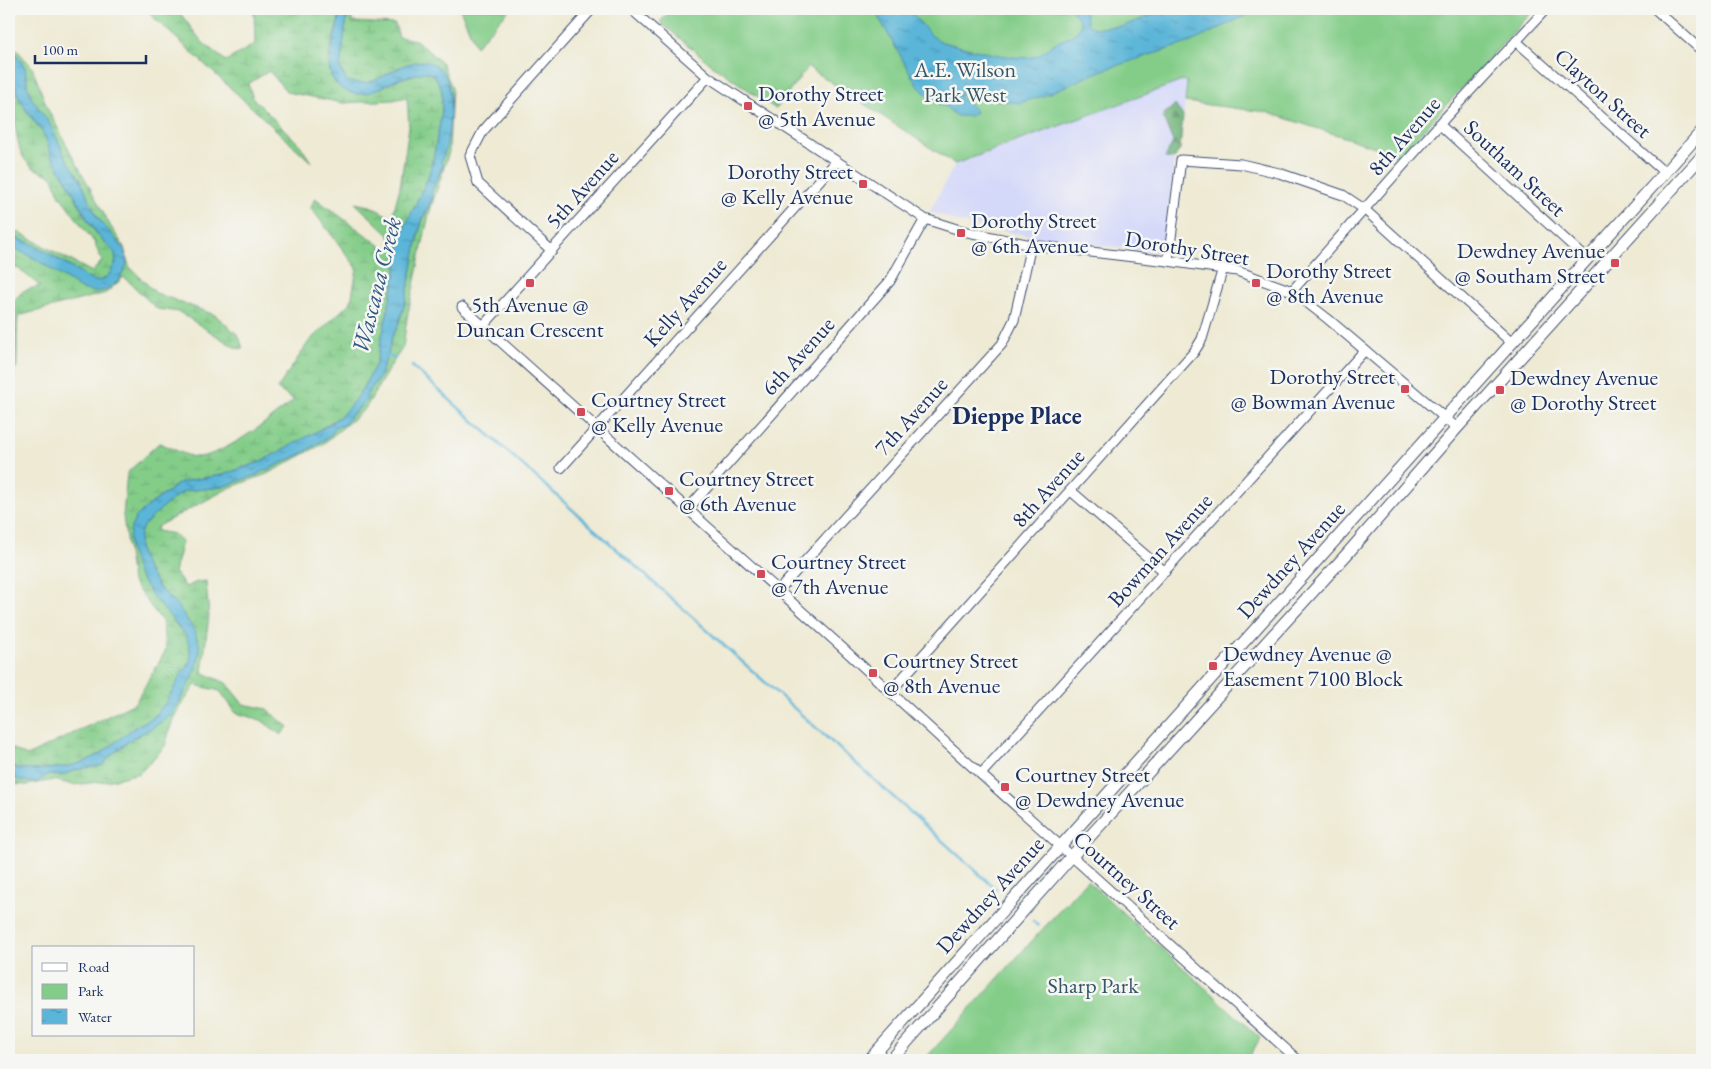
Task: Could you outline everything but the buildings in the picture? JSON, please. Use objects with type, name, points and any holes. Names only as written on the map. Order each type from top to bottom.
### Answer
[{"type":"main road","name":"Dewdney Avenue","points":[[870,1060],[1702,131]]},
{"type":"main road","name":"Dewdney Avenue","points":[[890,1060],[1072,856],[1347,554],[1457,428],[1702,156]]},
{"type":"street","points":[[552,251],[478,183],[470,156],[483,131],[592,9]]},
{"type":"street","name":"Dorothy Street","points":[[631,9],[708,77],[925,219],[963,231],[1031,245],[1223,268],[1237,271],[1292,291],[1457,428]]},
{"type":"street","name":"8th Avenue","points":[[1292,291],[1440,124],[1546,9]]},
{"type":"street","points":[[1655,9],[1702,51]]},
{"type":"street","name":"Clayton Street","points":[[1516,41],[1665,173]]},
{"type":"street","name":"5th Avenue","points":[[483,326],[708,77]]},
{"type":"street","name":"Southam Street","points":[[1440,124],[1587,259]]},
{"type":"street","points":[[1168,261],[1182,160],[1241,164],[1279,172],[1343,195],[1364,210],[1512,344]]},
{"type":"street","name":"Kelly Avenue","points":[[561,468],[836,162]]},
{"type":"street","name":"6th Avenue","points":[[687,510],[890,282],[925,219]]},
{"type":"street","name":"7th Avenue","points":[[778,591],[1002,344],[1014,320],[1031,245]]},
{"type":"street","name":"8th Avenue","points":[[890,692],[1194,352],[1202,339],[1223,268]]},
{"type":"street","name":"Courtney Street","points":[[462,307],[1298,1060]]},
{"type":"street","name":"Bowman Avenue","points":[[982,774],[1365,350]]},
{"type":"street","points":[[1071,491],[1165,572]]},
{"type":"shaded area","points":[[1185,80],[1187,82],[1180,149],[1174,159],[1163,253],[1040,238],[958,222],[930,211],[955,164]]},
{"type":"green space","points":[[150,9],[177,9],[202,42],[226,61],[255,44],[255,9],[340,9],[329,61],[329,70],[335,83],[376,90],[397,80],[426,71],[434,75],[439,83],[442,91],[442,111],[428,178],[398,242],[396,273],[376,364],[359,395],[342,415],[305,439],[260,462],[222,475],[179,483],[136,517],[131,528],[138,574],[152,595],[186,636],[189,645],[191,659],[167,701],[153,718],[136,726],[100,754],[84,762],[66,767],[34,770],[18,769],[9,764],[9,747],[27,756],[135,703],[166,650],[162,621],[132,582],[123,516],[127,473],[159,443],[191,456],[205,456],[232,444],[274,416],[294,400],[277,389],[310,340],[351,302],[357,268],[311,208],[315,198],[385,249],[391,245],[389,235],[355,203],[370,206],[392,218],[400,187],[409,127],[407,97],[393,100],[343,103],[287,92],[269,71],[248,84],[253,98],[300,145],[311,162],[151,15]]},
{"type":"green space","points":[[348,9],[351,9],[352,22],[395,24],[399,37],[416,40],[442,63],[452,88],[449,152],[429,214],[407,318],[403,347],[365,409],[323,444],[267,474],[229,488],[158,526],[157,531],[174,534],[182,542],[174,572],[186,587],[197,582],[206,581],[209,616],[202,672],[226,683],[243,704],[267,709],[288,727],[281,735],[261,720],[236,713],[220,691],[195,685],[173,719],[165,746],[140,773],[107,781],[73,785],[54,780],[27,785],[9,784],[9,774],[41,778],[48,775],[63,775],[75,770],[103,765],[110,756],[133,738],[152,728],[195,672],[194,630],[178,606],[160,589],[147,569],[140,553],[139,543],[143,526],[162,508],[185,491],[222,487],[256,475],[303,453],[330,436],[336,427],[344,425],[352,414],[356,412],[382,372],[392,337],[398,326],[405,303],[420,227],[433,197],[431,193],[443,166],[441,162],[451,102],[431,63],[412,63],[368,83],[361,84],[346,80],[340,68]]},
{"type":"green space","points":[[460,9],[510,9],[476,46]]},
{"type":"green space","name":"A.E. Wilson Park West","points":[[672,9],[1535,9],[1398,157],[1375,147],[1266,112],[1185,102],[1187,83],[1185,80],[955,164],[808,67],[776,109],[712,65],[660,22]]},
{"type":"green space","points":[[9,41],[32,67],[48,110],[111,227],[124,247],[129,266],[156,293],[215,315],[239,336],[243,349],[236,348],[179,312],[157,309],[124,277],[106,293],[18,316],[17,367],[9,375],[9,305],[23,291],[40,286],[19,269],[9,266],[9,248],[14,248],[34,258],[81,289],[107,290],[119,280],[125,269],[113,236],[97,217],[80,179],[66,158],[51,126],[31,97],[27,77]]},
{"type":"green space","points":[[9,69],[25,109],[45,136],[59,169],[70,186],[83,213],[96,233],[115,253],[116,262],[108,276],[102,280],[95,281],[87,278],[40,248],[9,236],[9,230],[18,232],[92,272],[102,261],[94,242],[60,196],[52,176],[33,167],[23,156],[10,107]]},
{"type":"green space","points":[[1175,105],[1183,116],[1180,149],[1174,159],[1165,158],[1173,142],[1163,117]]},
{"type":"green space","name":"Sharp Park","points":[[1087,880],[1260,1038],[1248,1060],[924,1060]]},
{"type":"water","points":[[340,9],[348,9],[340,68],[346,80],[367,83],[406,65],[427,62],[439,67],[447,80],[450,95],[450,123],[446,148],[441,162],[443,165],[431,193],[433,196],[422,220],[406,298],[398,326],[392,337],[388,355],[378,379],[366,396],[367,400],[352,414],[344,425],[336,427],[330,436],[303,453],[256,475],[222,487],[185,491],[162,508],[143,526],[139,543],[140,553],[147,569],[160,589],[178,606],[194,630],[199,643],[200,652],[195,672],[173,714],[133,738],[110,756],[103,765],[75,770],[63,775],[48,775],[37,782],[16,779],[15,776],[9,774],[9,764],[18,769],[34,770],[66,767],[84,762],[100,754],[136,726],[153,718],[167,701],[183,671],[189,664],[190,650],[186,636],[152,595],[138,574],[130,549],[129,539],[136,517],[179,483],[222,475],[260,462],[323,428],[342,415],[359,395],[376,364],[396,273],[398,241],[428,178],[442,111],[442,91],[434,75],[426,72],[411,75],[365,94],[348,92],[339,86],[332,77],[330,66],[331,51]]},
{"type":"water","points":[[878,9],[908,9],[932,36],[942,42],[988,53],[1024,58],[1039,55],[1053,44],[1077,32],[1080,22],[1071,9],[1085,9],[1088,25],[1096,28],[1123,26],[1168,9],[1257,9],[1191,42],[1100,71],[1043,96],[1019,103],[987,99],[963,93],[959,95],[961,98],[973,107],[976,112],[970,116],[956,116],[945,106],[932,100],[917,85],[879,18]]},
{"type":"water","points":[[9,44],[25,67],[31,97],[51,126],[66,158],[80,179],[97,217],[124,249],[127,263],[125,269],[119,280],[107,290],[95,292],[81,289],[34,258],[14,248],[9,248],[9,236],[20,239],[40,248],[87,278],[95,281],[102,280],[108,276],[116,262],[115,253],[102,240],[89,222],[51,155],[45,136],[20,100],[9,69]]},
{"type":"waterway","name":"Wascana Creek","points":[[385,356],[395,358]]},
{"type":"waterway","points":[[412,366],[996,889]]},
{"type":"waterway","points":[[1033,921],[1038,926]]},
{"type":"place","name":"Dorothy Street @ 5th Avenue","points":[[748,106]]},
{"type":"place","name":"Dorothy Street @ Kelly Avenue","points":[[863,184]]},
{"type":"place","name":"Dorothy Street @ 6th Avenue","points":[[961,233]]},
{"type":"place","name":"Dewdney Avenue @ Southam Street","points":[[1615,263]]},
{"type":"place","name":"5th Avenue @ Duncan Crescent","points":[[530,283]]},
{"type":"place","name":"Dorothy Street @ 8th Avenue","points":[[1256,283]]},
{"type":"place","name":"Dorothy Street @ Bowman Avenue","points":[[1405,389]]},
{"type":"place","name":"Dewdney Avenue @ Dorothy Street","points":[[1500,390]]},
{"type":"place","name":"Courtney Street @ Kelly Avenue","points":[[581,412]]},
{"type":"place","name":"Courtney Street @ 6th Avenue","points":[[669,491]]},
{"type":"place","name":"Courtney Street @ 7th Avenue","points":[[761,574]]},
{"type":"place","name":"Dewdney Avenue @ Easement 7100 Block","points":[[1213,666]]},
{"type":"place","name":"Courtney Street @ 8th Avenue","points":[[873,673]]},
{"type":"place","name":"Courtney Street @ Dewdney Avenue","points":[[1005,787]]},
{"type":"district","name":"Dieppe Place","points":[[1017,415]]}]
